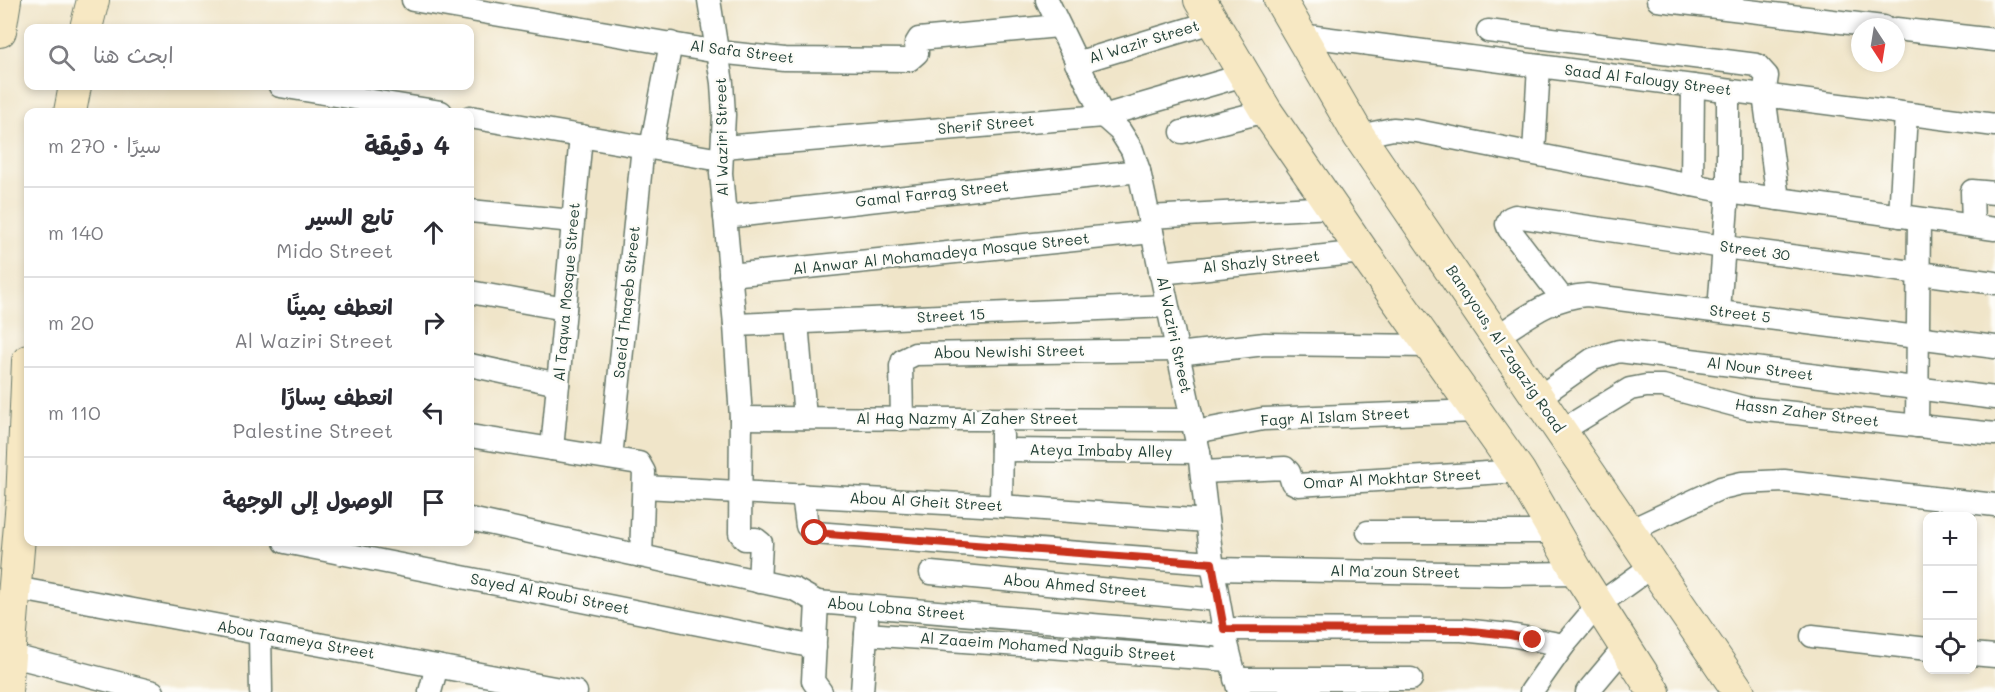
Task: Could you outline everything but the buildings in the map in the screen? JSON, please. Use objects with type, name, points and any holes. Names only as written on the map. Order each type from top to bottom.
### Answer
[{"type":"main road","points":[[0,31],[5,0]]},
{"type":"main road","points":[[87,24],[93,0]]},
{"type":"main road","name":"Banayous, Al Zagazig Road","points":[[1280,0],[1359,136],[1739,692]]},
{"type":"main road","points":[[1206,11],[1266,111],[1519,471],[1578,573],[1654,692]]},
{"type":"main road","points":[[71,108],[74,90]]},
{"type":"main road","points":[[6,692],[24,511]]},
{"type":"street","name":"Al Safa Street","points":[[413,0],[718,52],[784,59],[909,60],[917,53],[916,44],[919,39],[1058,26]]},
{"type":"street","name":"Al Waziri Street","points":[[709,0],[718,52],[724,115],[722,153],[724,217],[735,325],[741,418],[740,534],[761,543],[759,582]]},
{"type":"street","name":"Al Waziri Street","points":[[1047,0],[1103,116],[1120,131],[1132,150],[1139,171],[1197,444],[1218,600],[1235,677]]},
{"type":"street","points":[[1658,0],[1851,23]]},
{"type":"street","name":"Al Wazir Street","points":[[1076,63],[1206,11]]},
{"type":"street","points":[[1905,29],[1995,40]]},
{"type":"street","points":[[1488,31],[1752,64],[1762,68],[1767,76],[1764,95],[1778,199]]},
{"type":"street","name":"Saad Al Falougy Street","points":[[1300,35],[1995,125]]},
{"type":"street","name":"Saeid Thaqeb Street","points":[[611,458],[647,147],[670,43]]},
{"type":"street","points":[[1534,153],[1539,66]]},
{"type":"street","name":"Sherif Street","points":[[474,118],[647,147],[722,153],[1103,116],[1244,75]]},
{"type":"street","points":[[1692,185],[1693,86]]},
{"type":"street","points":[[305,90],[416,108]]},
{"type":"street","points":[[1719,311],[1728,192],[1728,91]]},
{"type":"street","points":[[1182,132],[1266,111]]},
{"type":"street","points":[[1906,114],[1909,217],[1919,272],[1917,426]]},
{"type":"street","points":[[1359,136],[1393,129],[1417,130],[1728,192],[1995,229]]},
{"type":"street","name":"Al Taqwa Mosque Street","points":[[552,449],[581,136]]},
{"type":"street","name":"Gamal Farrag Street","points":[[724,217],[1139,171]]},
{"type":"street","points":[[1973,226],[1972,191],[1995,193]]},
{"type":"street","name":"Al Anwar Al Mohamadeya Mosque Street","points":[[730,275],[1150,224],[1332,207]]},
{"type":"street","points":[[474,211],[573,221]]},
{"type":"street","name":"Street 30","points":[[1562,298],[1512,223],[1724,247],[1995,283]]},
{"type":"street","name":"Al Shazly Street","points":[[1160,273],[1363,252]]},
{"type":"street","points":[[474,293],[565,309]]},
{"type":"street","name":"Street 5","points":[[1496,337],[1544,306],[1562,298],[1587,295],[1995,347]]},
{"type":"street","name":"Street 15","points":[[735,325],[1167,306]]},
{"type":"street","points":[[797,322],[805,418]]},
{"type":"street","name":"Abou Newishi Street","points":[[902,419],[900,366],[903,360],[915,354],[1177,352],[1265,344],[1431,346]]},
{"type":"street","name":"Al Nour Street","points":[[1538,398],[1593,359],[1619,351],[1995,398]]},
{"type":"street","points":[[474,366],[558,384]]},
{"type":"street","name":"Hassn Zaher Street","points":[[1561,431],[1630,389],[1663,386],[1680,389],[1720,403],[1746,408],[1995,434]]},
{"type":"street","name":"Fagr Al Islam Street","points":[[1197,444],[1263,419],[1476,411]]},
{"type":"street","name":"Al Hag Nazmy Al Zaher Street","points":[[741,418],[1003,419],[1197,444]]},
{"type":"street","points":[[1001,506],[1003,419]]},
{"type":"street","points":[[474,437],[636,462],[642,465],[644,487],[641,556]]},
{"type":"street","name":"Ateya Imbaby Alley","points":[[1002,450],[1197,444]]},
{"type":"street","name":"Omar Al Mokhtar Street","points":[[1197,444],[1285,468],[1289,472],[1292,483],[1298,485],[1519,471]]},
{"type":"street","points":[[1629,531],[1721,488],[1762,480],[1995,505]]},
{"type":"street","name":"Abou Al Gheit Street","points":[[644,487],[1001,506],[1207,521]]},
{"type":"street","name":"Al Ma'zoun Street","points":[[803,495],[807,526],[815,533],[1213,566],[1502,574],[1578,573]]},
{"type":"street","name":"Abou Lobna Street","points":[[474,520],[794,589],[817,602],[1225,632],[1462,630],[1510,635],[1564,645]]},
{"type":"street","points":[[1368,532],[1554,532]]},
{"type":"street","name":"Sayed Al Roubi Street","points":[[305,546],[815,647]]},
{"type":"street","points":[[1531,692],[1564,645],[1598,605],[1652,566]]},
{"type":"street","name":"Abou Ahmed Street","points":[[931,573],[1218,600]]},
{"type":"street","name":"Abou Taameya Street","points":[[15,588],[568,691]]},
{"type":"street","points":[[817,602],[813,681],[821,692]]},
{"type":"street","points":[[862,692],[868,606]]},
{"type":"street","points":[[260,634],[261,692]]},
{"type":"street","name":"Al Zaaeim Mohamed Naguib Street","points":[[866,634],[1235,677],[1411,679]]},
{"type":"street","points":[[1812,636],[1923,648]]},
{"type":"street","points":[[1587,692],[1624,648]]},
{"type":"street","points":[[1977,654],[1995,656]]},
{"type":"street","points":[[9,655],[153,692]]},
{"type":"street","points":[[430,692],[437,666]]},
{"type":"route","points":[[815,533],[1212,563],[1224,629],[1462,630],[1533,640]]}]
